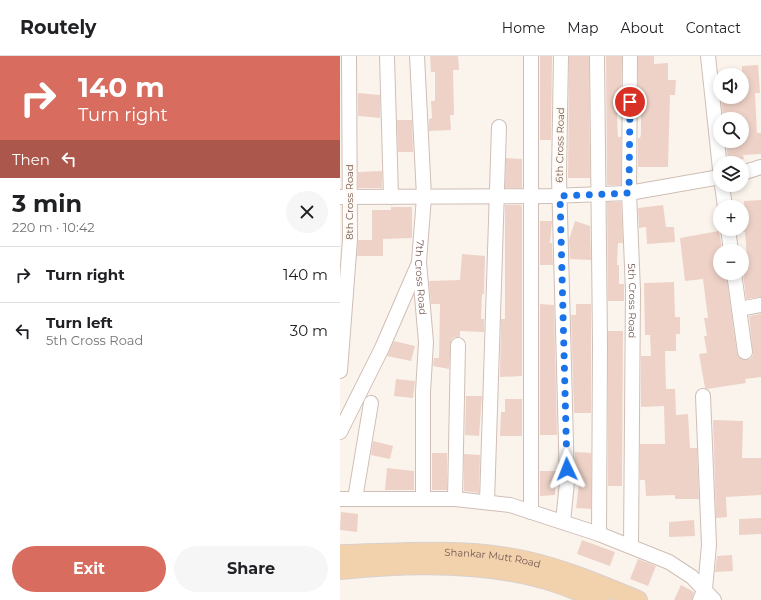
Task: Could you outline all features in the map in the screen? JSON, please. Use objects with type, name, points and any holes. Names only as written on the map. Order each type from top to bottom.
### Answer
[{"type":"main road","name":"Shankar Mutt Road","points":[[340,554],[426,552],[561,571],[638,600]]},
{"type":"main road","name":"Shankar Mutt Road","points":[[340,570],[507,564],[545,580],[600,600]]},
{"type":"street","name":"8th Cross Road","points":[[340,371],[350,240],[345,197],[349,56]]},
{"type":"street","points":[[387,56],[391,197]]},
{"type":"street","name":"7th Cross Road","points":[[417,56],[424,197],[419,262],[426,342],[423,392],[423,499]]},
{"type":"street","points":[[531,56],[531,512]]},
{"type":"street","name":"6th Cross Road","points":[[561,56],[560,196],[567,482],[563,522]]},
{"type":"street","points":[[597,56],[600,344],[599,534]]},
{"type":"street","name":"5th Cross Road","points":[[630,56],[629,193],[632,291],[631,546]]},
{"type":"street","points":[[708,56],[719,156]]},
{"type":"street","points":[[487,502],[499,127]]},
{"type":"street","points":[[749,171],[761,167]]},
{"type":"street","points":[[345,197],[530,197],[629,193],[713,178]]},
{"type":"street","points":[[340,432],[382,348],[419,262]]},
{"type":"street","points":[[735,280],[745,352]]},
{"type":"street","points":[[739,309],[761,305]]},
{"type":"street","points":[[456,499],[458,345]]},
{"type":"street","points":[[702,594],[709,545],[703,396]]},
{"type":"street","points":[[355,499],[371,403]]},
{"type":"street","points":[[340,499],[456,499],[510,505],[599,534],[669,562],[692,577],[702,594],[714,600]]},
{"type":"building","points":[[430,56],[458,56],[459,70],[453,70],[454,115],[450,115],[451,130],[429,131],[429,119],[432,118],[431,101],[435,101],[435,72],[431,72]]},
{"type":"building","points":[[540,56],[552,56],[551,140],[540,140]]},
{"type":"building","points":[[569,56],[589,56],[590,178],[568,178]]},
{"type":"building","points":[[606,56],[622,56],[621,114],[617,114],[618,137],[621,137],[621,185],[607,185]]},
{"type":"building","points":[[638,56],[654,56],[654,64],[668,63],[668,80],[676,80],[675,95],[670,95],[668,167],[638,167],[638,138],[640,138],[641,134],[641,114],[638,114]]},
{"type":"building","points":[[758,65],[760,93],[755,93],[757,133],[761,133],[761,154],[728,156],[727,148],[749,148],[749,112],[723,112],[722,104],[749,104],[749,68],[742,68],[742,66]]},
{"type":"building","points":[[358,93],[380,95],[380,118],[358,116]]},
{"type":"building","points":[[397,120],[412,120],[413,152],[398,152]]},
{"type":"building","points":[[506,158],[522,159],[522,188],[505,188]]},
{"type":"building","points":[[382,171],[382,188],[358,188],[358,172]]},
{"type":"building","points":[[761,200],[761,297],[746,299],[744,280],[749,280],[749,244],[746,244],[745,236],[749,236],[749,201]]},
{"type":"building","points":[[607,202],[621,202],[623,243],[618,243],[617,265],[619,265],[619,284],[624,284],[624,301],[608,301]]},
{"type":"building","points":[[505,205],[521,205],[522,207],[522,376],[500,377],[501,319],[505,319]]},
{"type":"building","points":[[663,205],[666,227],[674,227],[675,242],[647,244],[646,227],[639,228],[638,208]]},
{"type":"building","points":[[391,207],[412,207],[412,238],[383,239],[383,256],[357,256],[358,240],[372,240],[372,210],[391,210]]},
{"type":"building","points":[[540,221],[552,221],[550,243],[552,243],[553,265],[540,265]]},
{"type":"building","points":[[575,221],[590,226],[591,260],[570,259],[569,240]]},
{"type":"building","points":[[713,232],[713,236],[720,236],[721,244],[713,244],[713,280],[727,280],[737,353],[742,360],[750,359],[753,355],[749,316],[761,314],[761,377],[745,379],[746,383],[707,389],[705,388],[699,354],[707,353],[704,336],[707,336],[704,318],[708,318],[703,279],[685,281],[680,238]]},
{"type":"building","points":[[462,254],[485,256],[484,294],[482,294],[481,319],[484,319],[484,332],[460,331],[460,337],[454,337],[451,340],[449,369],[433,366],[434,358],[439,358],[440,304],[431,304],[429,281],[460,280]]},
{"type":"building","points":[[674,282],[675,317],[680,317],[680,334],[676,334],[676,351],[665,351],[666,389],[675,389],[676,415],[688,414],[690,448],[697,448],[699,499],[675,499],[675,495],[646,496],[645,480],[640,480],[640,444],[665,444],[664,406],[641,407],[641,356],[651,356],[650,335],[645,335],[644,283]]},
{"type":"building","points":[[540,304],[554,305],[557,435],[540,435]]},
{"type":"building","points":[[576,304],[591,304],[591,413],[574,413],[571,315],[576,315]]},
{"type":"building","points":[[608,331],[623,331],[622,486],[608,486]]},
{"type":"building","points":[[394,341],[415,346],[411,361],[387,356]]},
{"type":"building","points":[[396,379],[415,381],[413,398],[394,396]]},
{"type":"building","points":[[466,396],[482,396],[479,436],[465,435]]},
{"type":"building","points":[[505,399],[522,399],[522,436],[500,436],[501,412],[505,412]]},
{"type":"building","points":[[713,420],[743,421],[742,458],[761,458],[761,495],[726,497],[727,517],[716,518]]},
{"type":"building","points":[[373,441],[393,446],[390,459],[371,455]]},
{"type":"building","points":[[575,452],[591,453],[591,509],[576,508],[579,484],[575,484]]},
{"type":"building","points":[[432,453],[447,453],[447,490],[432,490]]},
{"type":"building","points":[[464,454],[480,455],[479,493],[464,491]]},
{"type":"building","points":[[387,468],[414,471],[414,490],[385,490]]},
{"type":"building","points":[[540,471],[558,471],[558,484],[555,484],[555,495],[540,496]]},
{"type":"building","points":[[341,512],[358,514],[357,532],[340,530]]},
{"type":"building","points":[[761,518],[761,534],[739,535],[739,519]]},
{"type":"building","points":[[694,520],[695,536],[669,537],[669,522]]},
{"type":"building","points":[[582,540],[615,552],[610,566],[577,554]]},
{"type":"building","points":[[732,555],[733,571],[715,572],[717,556]]},
{"type":"building","points":[[638,559],[656,566],[648,586],[630,579]]},
{"type":"building","points":[[681,585],[694,592],[692,600],[674,600]]},
{"type":"route","points":[[567,469],[560,196],[629,193],[630,102]]}]
